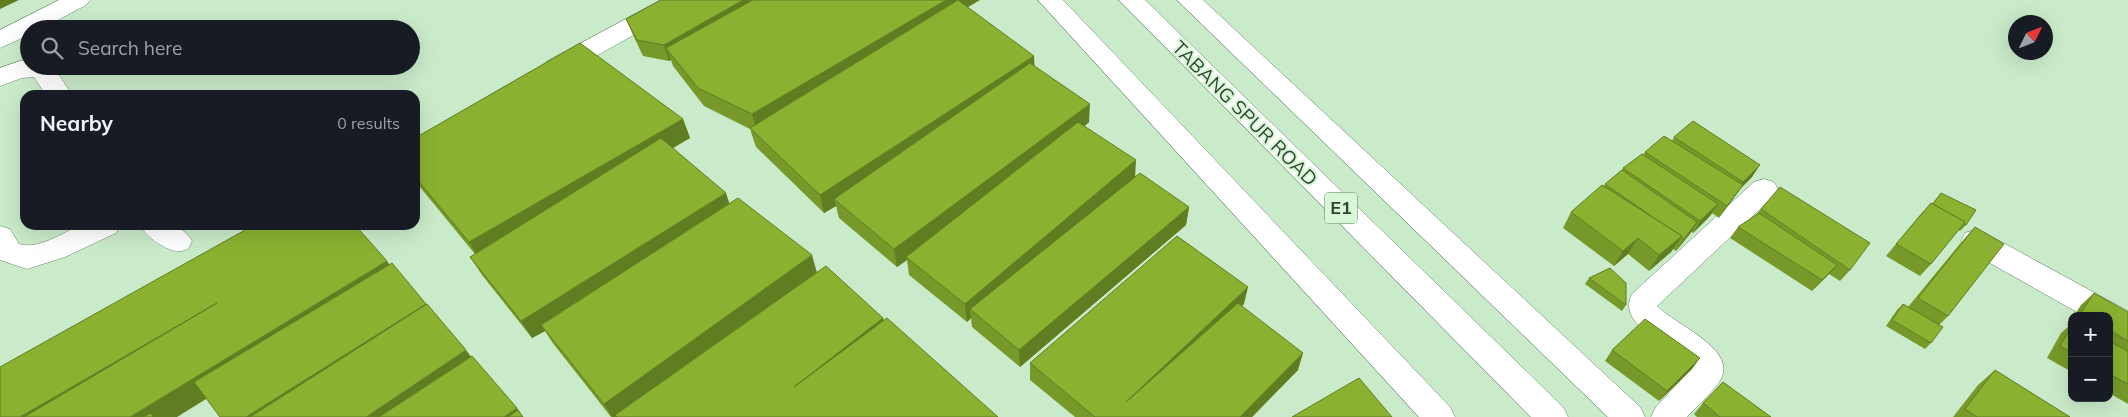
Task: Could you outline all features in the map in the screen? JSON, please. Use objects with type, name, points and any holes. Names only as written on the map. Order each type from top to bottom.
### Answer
[{"type":"main road","points":[[39,20],[78,0]]},
{"type":"main road","points":[[532,82],[679,0]]},
{"type":"main road","points":[[1050,0],[1439,417]]},
{"type":"main road","name":"TABANG SPUR ROAD","points":[[1131,0],[1552,417]]},
{"type":"main road","points":[[1189,0],[1629,417]]},
{"type":"main road","points":[[0,40],[20,30]]},
{"type":"main road","points":[[0,77],[20,70]]},
{"type":"main road","points":[[46,75],[56,90]]},
{"type":"main road","points":[[1667,417],[1708,372],[1709,364],[1702,356],[1652,320],[1643,310],[1642,302],[1764,190]]},
{"type":"main road","points":[[0,237],[9,252],[26,258],[55,249],[95,230]]},
{"type":"main road","points":[[162,230],[178,241]]},
{"type":"main road","points":[[1975,241],[2128,326]]},
{"type":"building","points":[[661,0],[743,0],[664,45],[637,40],[626,19]]},
{"type":"building","points":[[753,0],[946,0],[752,114],[698,88],[666,48]]},
{"type":"building","points":[[958,0],[1034,56],[820,195],[750,128]]},
{"type":"building","points":[[580,43],[683,119],[469,242],[420,183],[420,135]]},
{"type":"building","points":[[1030,63],[1090,104],[894,249],[834,199]]},
{"type":"building","points":[[1693,121],[1760,165],[1743,182],[1674,137]]},
{"type":"building","points":[[1078,122],[1136,160],[965,304],[906,257]]},
{"type":"building","points":[[1664,136],[1743,185],[1727,206],[1645,152]]},
{"type":"building","points":[[661,138],[726,193],[521,321],[470,257]]},
{"type":"building","points":[[1642,154],[1718,204],[1700,221],[1623,168]]},
{"type":"building","points":[[1622,170],[1697,222],[1684,239],[1605,184]]},
{"type":"building","points":[[1140,173],[1189,207],[1019,350],[970,309]]},
{"type":"building","points":[[1602,185],[1682,236],[1659,255],[1638,238],[1623,251],[1571,212]]},
{"type":"building","points":[[1780,187],[1870,243],[1850,270],[1761,209]]},
{"type":"building","points":[[1941,193],[1976,210],[1966,225],[1964,224],[1965,222],[1933,204]]},
{"type":"building","points":[[738,198],[812,255],[604,404],[541,325]]},
{"type":"building","points":[[1931,203],[1965,222],[1931,264],[1896,244]]},
{"type":"building","points":[[1759,213],[1837,265],[1822,280],[1738,227]]},
{"type":"building","points":[[1975,227],[2004,244],[1948,316],[1918,298]]},
{"type":"building","points":[[245,230],[359,230],[387,261],[130,417],[24,417],[217,303],[20,417],[0,417],[0,367]]},
{"type":"building","points":[[1177,236],[1248,287],[1126,402],[1238,303],[1303,353],[1240,417],[1095,417],[1030,363]]},
{"type":"building","points":[[392,263],[426,304],[246,417],[220,417],[194,382]]},
{"type":"building","points":[[826,266],[883,318],[794,387],[887,318],[998,417],[617,417],[615,415]]},
{"type":"building","points":[[1610,268],[1626,283],[1626,305],[1589,278]]},
{"type":"building","points":[[2094,293],[2128,312],[2128,341],[2113,332],[2113,312],[2081,312]]},
{"type":"building","points":[[427,304],[466,350],[366,417],[250,417]]},
{"type":"building","points":[[1903,304],[1943,327],[1931,343],[1892,320]]},
{"type":"building","points":[[1645,319],[1700,358],[1667,391],[1612,350]]},
{"type":"building","points":[[2068,333],[2068,351],[2060,346]]},
{"type":"building","points":[[2113,343],[2128,351],[2128,384],[2113,376]]},
{"type":"building","points":[[472,356],[517,408],[504,417],[379,417]]},
{"type":"building","points":[[1995,370],[2070,417],[1977,417],[1965,409]]},
{"type":"building","points":[[1359,378],[1392,417],[1292,417]]},
{"type":"building","points":[[1723,382],[1771,417],[1720,417],[1703,403]]},
{"type":"building","points":[[518,410],[523,417],[508,417]]},
{"type":"building","points":[[151,413],[153,417],[143,417]]}]
